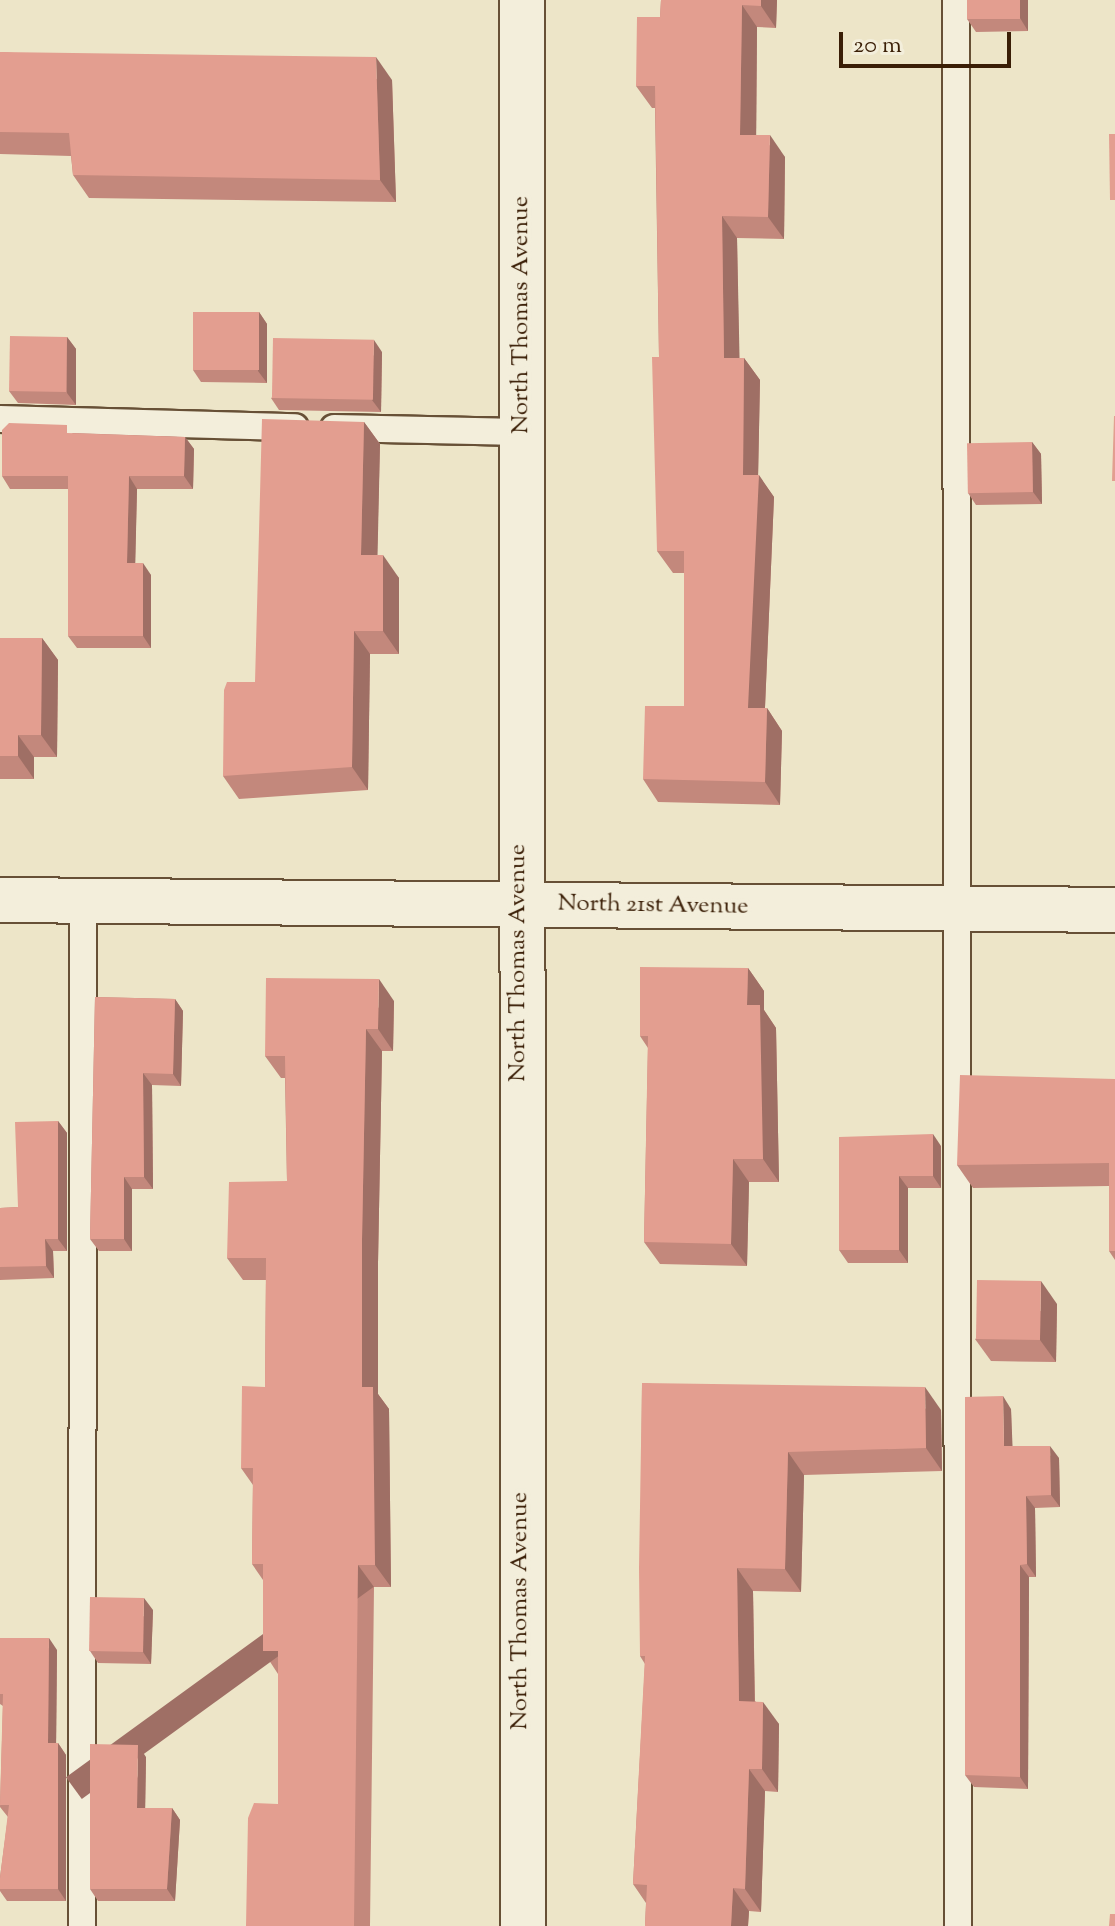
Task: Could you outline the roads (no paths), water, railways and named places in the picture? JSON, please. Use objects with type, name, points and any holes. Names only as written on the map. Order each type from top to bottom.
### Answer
[{"type":"street","name":"North Thomas Avenue","points":[[522,0],[518,904],[523,1926]]},
{"type":"street","name":"North 21st Avenue","points":[[0,900],[1115,910]]},
{"type":"lane","points":[[956,0],[958,1926]]},
{"type":"lane","points":[[0,419],[522,432]]},
{"type":"lane","points":[[82,1926],[83,901]]}]
